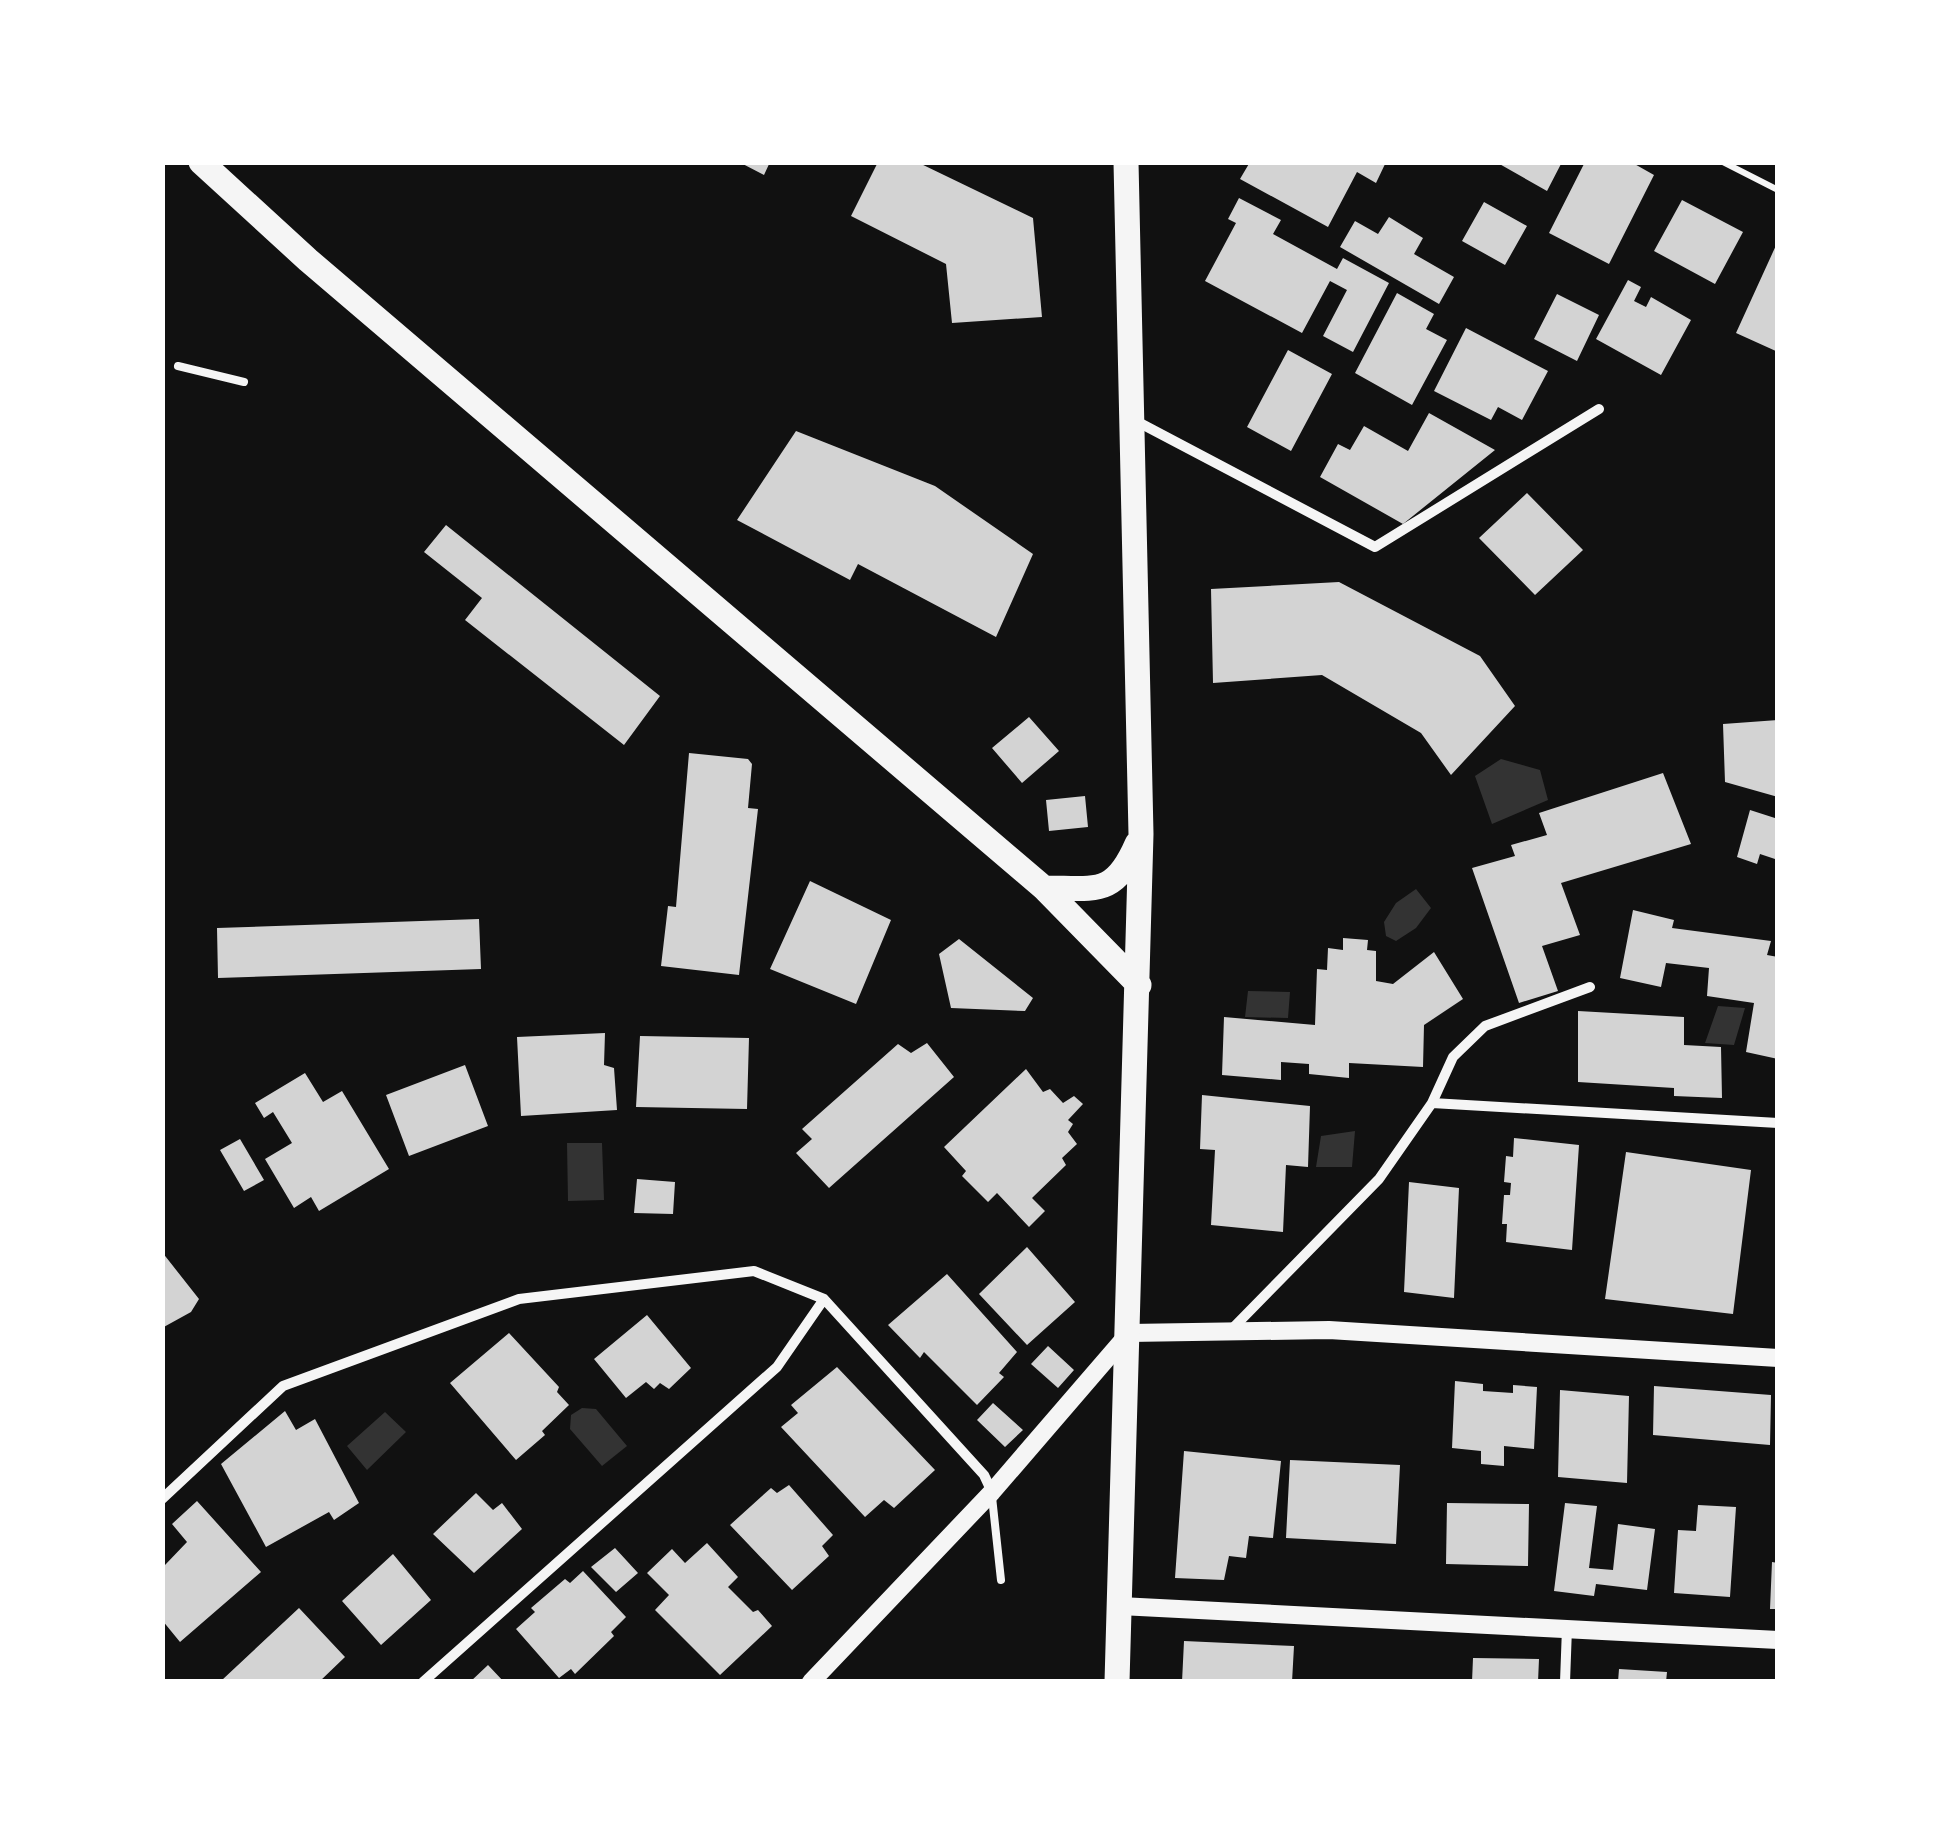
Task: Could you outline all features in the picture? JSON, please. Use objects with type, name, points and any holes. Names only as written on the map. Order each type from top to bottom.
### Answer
[{"type":"main road","points":[[200,162],[323,273],[1044,888],[1138,985]]},
{"type":"main road","points":[[1117,1682],[1142,834],[1126,162]]},
{"type":"main road","points":[[1044,888],[1094,888],[1116,881],[1142,834]]},
{"type":"street","points":[[1130,418],[1375,547],[1600,409]]},
{"type":"street","points":[[1230,1330],[1379,1179],[1432,1103],[1453,1057],[1485,1026],[1590,987]]},
{"type":"street","points":[[1432,1103],[1778,1123]]},
{"type":"street","points":[[162,1500],[282,1386],[519,1299],[754,1271],[824,1299],[984,1475],[992,1492]]},
{"type":"street","points":[[423,1682],[777,1367],[824,1299]]},
{"type":"street","points":[[811,1682],[992,1492],[1129,1333],[1328,1330],[1778,1358]]},
{"type":"street","points":[[1120,1606],[1778,1640]]},
{"type":"street","points":[[1565,1682],[1567,1628]]},
{"type":"lane","points":[[178,366],[244,382]]},
{"type":"lane","points":[[992,1492],[1001,1580]]},
{"type":"path","points":[[1723,162],[1778,190]]},
{"type":"shaded area","points":[[1501,759],[1540,770],[1548,800],[1492,824],[1475,776]]},
{"type":"shaded area","points":[[1416,889],[1431,908],[1416,928],[1396,941],[1386,936],[1384,922],[1396,903]]},
{"type":"shaded area","points":[[1248,991],[1290,992],[1288,1018],[1245,1017]]},
{"type":"shaded area","points":[[1718,1006],[1745,1008],[1734,1045],[1705,1043]]},
{"type":"shaded area","points":[[1355,1131],[1352,1167],[1316,1167],[1321,1136]]},
{"type":"shaded area","points":[[567,1143],[602,1143],[604,1200],[568,1201]]},
{"type":"shaded area","points":[[582,1408],[596,1409],[627,1446],[602,1466],[570,1429],[571,1415]]},
{"type":"shaded area","points":[[385,1412],[406,1432],[367,1470],[347,1446]]},
{"type":"building","points":[[739,162],[770,162],[764,175]]},
{"type":"building","points":[[878,162],[917,162],[1033,218],[1042,317],[952,323],[946,264],[851,216]]},
{"type":"building","points":[[1250,162],[1386,162],[1376,183],[1357,172],[1328,227],[1240,179]]},
{"type":"building","points":[[1496,162],[1562,162],[1547,191]]},
{"type":"building","points":[[1585,162],[1631,162],[1654,175],[1609,264],[1549,233]]},
{"type":"building","points":[[1239,198],[1281,220],[1273,234],[1337,269],[1343,258],[1389,283],[1353,352],[1323,336],[1347,290],[1330,281],[1302,333],[1205,281],[1236,223],[1228,219]]},
{"type":"building","points":[[1682,200],[1743,232],[1715,284],[1654,251]]},
{"type":"building","points":[[1484,202],[1527,226],[1505,265],[1462,241]]},
{"type":"building","points":[[1389,217],[1423,238],[1414,254],[1454,277],[1439,304],[1340,247],[1355,221],[1378,234]]},
{"type":"building","points":[[1778,241],[1778,352],[1736,333]]},
{"type":"building","points":[[1628,280],[1641,287],[1634,301],[1646,307],[1651,297],[1691,320],[1661,375],[1596,339]]},
{"type":"building","points":[[1397,293],[1434,314],[1426,329],[1447,340],[1412,405],[1355,373]]},
{"type":"building","points":[[1557,294],[1599,315],[1577,361],[1534,339]]},
{"type":"building","points":[[1466,328],[1548,371],[1522,420],[1498,407],[1491,420],[1434,391]]},
{"type":"building","points":[[1288,350],[1332,374],[1291,451],[1247,427]]},
{"type":"building","points":[[1429,413],[1495,450],[1403,524],[1320,477],[1338,444],[1350,450],[1364,426],[1408,451]]},
{"type":"building","points":[[796,431],[935,486],[1033,554],[996,637],[858,564],[850,580],[737,520]]},
{"type":"building","points":[[1527,493],[1583,550],[1535,595],[1479,538]]},
{"type":"building","points":[[446,525],[660,696],[624,745],[465,620],[482,598],[424,552]]},
{"type":"building","points":[[1339,582],[1480,656],[1515,706],[1451,775],[1421,733],[1322,675],[1213,683],[1211,589]]},
{"type":"building","points":[[1029,717],[1059,751],[1022,783],[992,748]]},
{"type":"building","points":[[1778,720],[1778,797],[1725,782],[1723,724]]},
{"type":"building","points":[[689,753],[748,759],[752,764],[748,808],[758,809],[739,975],[661,966],[668,906],[676,907]]},
{"type":"building","points":[[1663,773],[1691,844],[1561,883],[1580,935],[1542,946],[1558,991],[1519,1003],[1472,868],[1515,856],[1511,845],[1547,835],[1539,813]]},
{"type":"building","points":[[1085,796],[1088,827],[1049,831],[1046,800]]},
{"type":"building","points":[[1750,810],[1778,819],[1778,860],[1760,854],[1757,864],[1737,857]]},
{"type":"building","points":[[810,881],[891,920],[856,1004],[770,969]]},
{"type":"building","points":[[1633,910],[1674,920],[1672,928],[1771,941],[1767,955],[1778,957],[1778,1059],[1746,1052],[1754,1003],[1707,996],[1709,968],[1666,963],[1661,987],[1620,978]]},
{"type":"building","points":[[479,919],[481,969],[218,978],[217,928]]},
{"type":"building","points":[[1343,938],[1368,940],[1367,950],[1376,951],[1376,981],[1393,984],[1434,952],[1463,999],[1424,1025],[1423,1067],[1349,1063],[1349,1078],[1309,1074],[1309,1064],[1281,1062],[1281,1080],[1222,1075],[1224,1017],[1315,1025],[1317,969],[1327,970],[1328,948],[1343,950]]},
{"type":"building","points":[[959,939],[1033,998],[1025,1011],[951,1008],[939,954]]},
{"type":"building","points":[[1578,1011],[1684,1017],[1684,1045],[1721,1047],[1722,1098],[1674,1096],[1674,1088],[1578,1082]]},
{"type":"building","points":[[605,1033],[604,1065],[614,1068],[617,1110],[521,1116],[517,1037]]},
{"type":"building","points":[[640,1036],[749,1038],[747,1109],[636,1107]]},
{"type":"building","points":[[927,1043],[954,1077],[829,1188],[796,1153],[812,1139],[802,1129],[898,1044],[911,1053]]},
{"type":"building","points":[[465,1065],[488,1126],[409,1156],[386,1095]]},
{"type":"building","points":[[1026,1069],[1043,1092],[1050,1089],[1063,1103],[1074,1096],[1083,1104],[1068,1120],[1073,1124],[1068,1132],[1077,1144],[1062,1158],[1066,1165],[1032,1198],[1045,1211],[1029,1227],[997,1193],[988,1202],[962,1176],[966,1171],[944,1147]]},
{"type":"building","points":[[305,1073],[323,1102],[342,1091],[389,1169],[319,1211],[311,1197],[294,1208],[265,1159],[292,1143],[273,1112],[264,1118],[255,1103]]},
{"type":"building","points":[[1202,1095],[1310,1106],[1308,1167],[1286,1165],[1283,1232],[1211,1225],[1215,1150],[1200,1149]]},
{"type":"building","points":[[1514,1138],[1579,1145],[1572,1250],[1506,1242],[1507,1224],[1502,1224],[1504,1195],[1510,1195],[1511,1183],[1504,1182],[1506,1156],[1513,1157]]},
{"type":"building","points":[[240,1139],[264,1180],[244,1191],[220,1150]]},
{"type":"building","points":[[1626,1152],[1751,1170],[1733,1314],[1605,1299]]},
{"type":"building","points":[[637,1179],[675,1182],[673,1214],[634,1213]]},
{"type":"building","points":[[1409,1182],[1459,1188],[1454,1298],[1404,1292]]},
{"type":"building","points":[[1027,1247],[1075,1302],[1027,1345],[979,1294]]},
{"type":"building","points":[[162,1252],[199,1299],[191,1312],[162,1328]]},
{"type":"building","points":[[947,1274],[1017,1352],[999,1373],[1004,1377],[977,1405],[924,1352],[920,1358],[888,1325]]},
{"type":"building","points":[[647,1315],[691,1368],[669,1389],[660,1383],[654,1389],[646,1382],[626,1398],[594,1359]]},
{"type":"building","points":[[509,1333],[559,1387],[557,1392],[569,1405],[542,1431],[545,1435],[516,1460],[450,1383]]},
{"type":"building","points":[[1048,1346],[1074,1370],[1058,1388],[1031,1364]]},
{"type":"building","points":[[837,1367],[935,1470],[894,1508],[884,1500],[865,1517],[781,1427],[798,1413],[791,1405]]},
{"type":"building","points":[[1455,1381],[1483,1384],[1483,1391],[1513,1393],[1513,1385],[1537,1387],[1534,1449],[1504,1446],[1504,1466],[1481,1464],[1481,1451],[1452,1448]]},
{"type":"building","points":[[1654,1386],[1771,1395],[1770,1445],[1653,1435]]},
{"type":"building","points":[[1560,1390],[1629,1396],[1627,1483],[1558,1477]]},
{"type":"building","points":[[993,1403],[1023,1430],[1005,1447],[977,1420]]},
{"type":"building","points":[[285,1411],[296,1430],[315,1419],[359,1503],[334,1520],[329,1512],[266,1547],[221,1464]]},
{"type":"building","points":[[1184,1451],[1281,1461],[1273,1538],[1249,1536],[1246,1558],[1229,1556],[1224,1580],[1175,1578]]},
{"type":"building","points":[[1290,1460],[1400,1465],[1396,1544],[1286,1538]]},
{"type":"building","points":[[789,1485],[833,1535],[822,1546],[829,1556],[792,1590],[730,1525],[771,1488],[777,1493]]},
{"type":"building","points":[[476,1493],[493,1510],[502,1503],[522,1529],[474,1573],[433,1534]]},
{"type":"building","points":[[197,1501],[261,1572],[180,1642],[162,1620],[162,1562],[165,1565],[187,1542],[172,1524]]},
{"type":"building","points":[[1447,1503],[1529,1504],[1528,1566],[1446,1564]]},
{"type":"building","points":[[1565,1503],[1597,1506],[1589,1568],[1613,1570],[1618,1524],[1655,1529],[1647,1590],[1596,1584],[1594,1596],[1554,1591]]},
{"type":"building","points":[[1698,1505],[1736,1507],[1730,1597],[1674,1593],[1678,1530],[1696,1531]]},
{"type":"building","points":[[707,1543],[738,1577],[728,1587],[772,1626],[720,1675],[655,1610],[669,1595],[647,1573],[672,1549],[685,1563]]},
{"type":"building","points":[[615,1548],[638,1573],[616,1592],[591,1567]]},
{"type":"building","points":[[393,1554],[431,1600],[381,1645],[342,1601]]},
{"type":"building","points":[[1772,1562],[1778,1563],[1778,1609],[1770,1609]]},
{"type":"building","points":[[583,1571],[626,1617],[611,1632],[614,1636],[575,1674],[571,1669],[559,1678],[516,1629],[535,1612],[531,1608],[565,1579],[570,1583]]},
{"type":"building","points":[[299,1608],[345,1657],[319,1682],[222,1680]]},
{"type":"building","points":[[1184,1641],[1294,1646],[1292,1682],[1182,1682]]},
{"type":"building","points":[[1473,1658],[1539,1659],[1538,1682],[1472,1682]]},
{"type":"building","points":[[488,1665],[504,1682],[470,1682]]},
{"type":"building","points":[[1619,1669],[1667,1672],[1666,1682],[1618,1682]]}]
